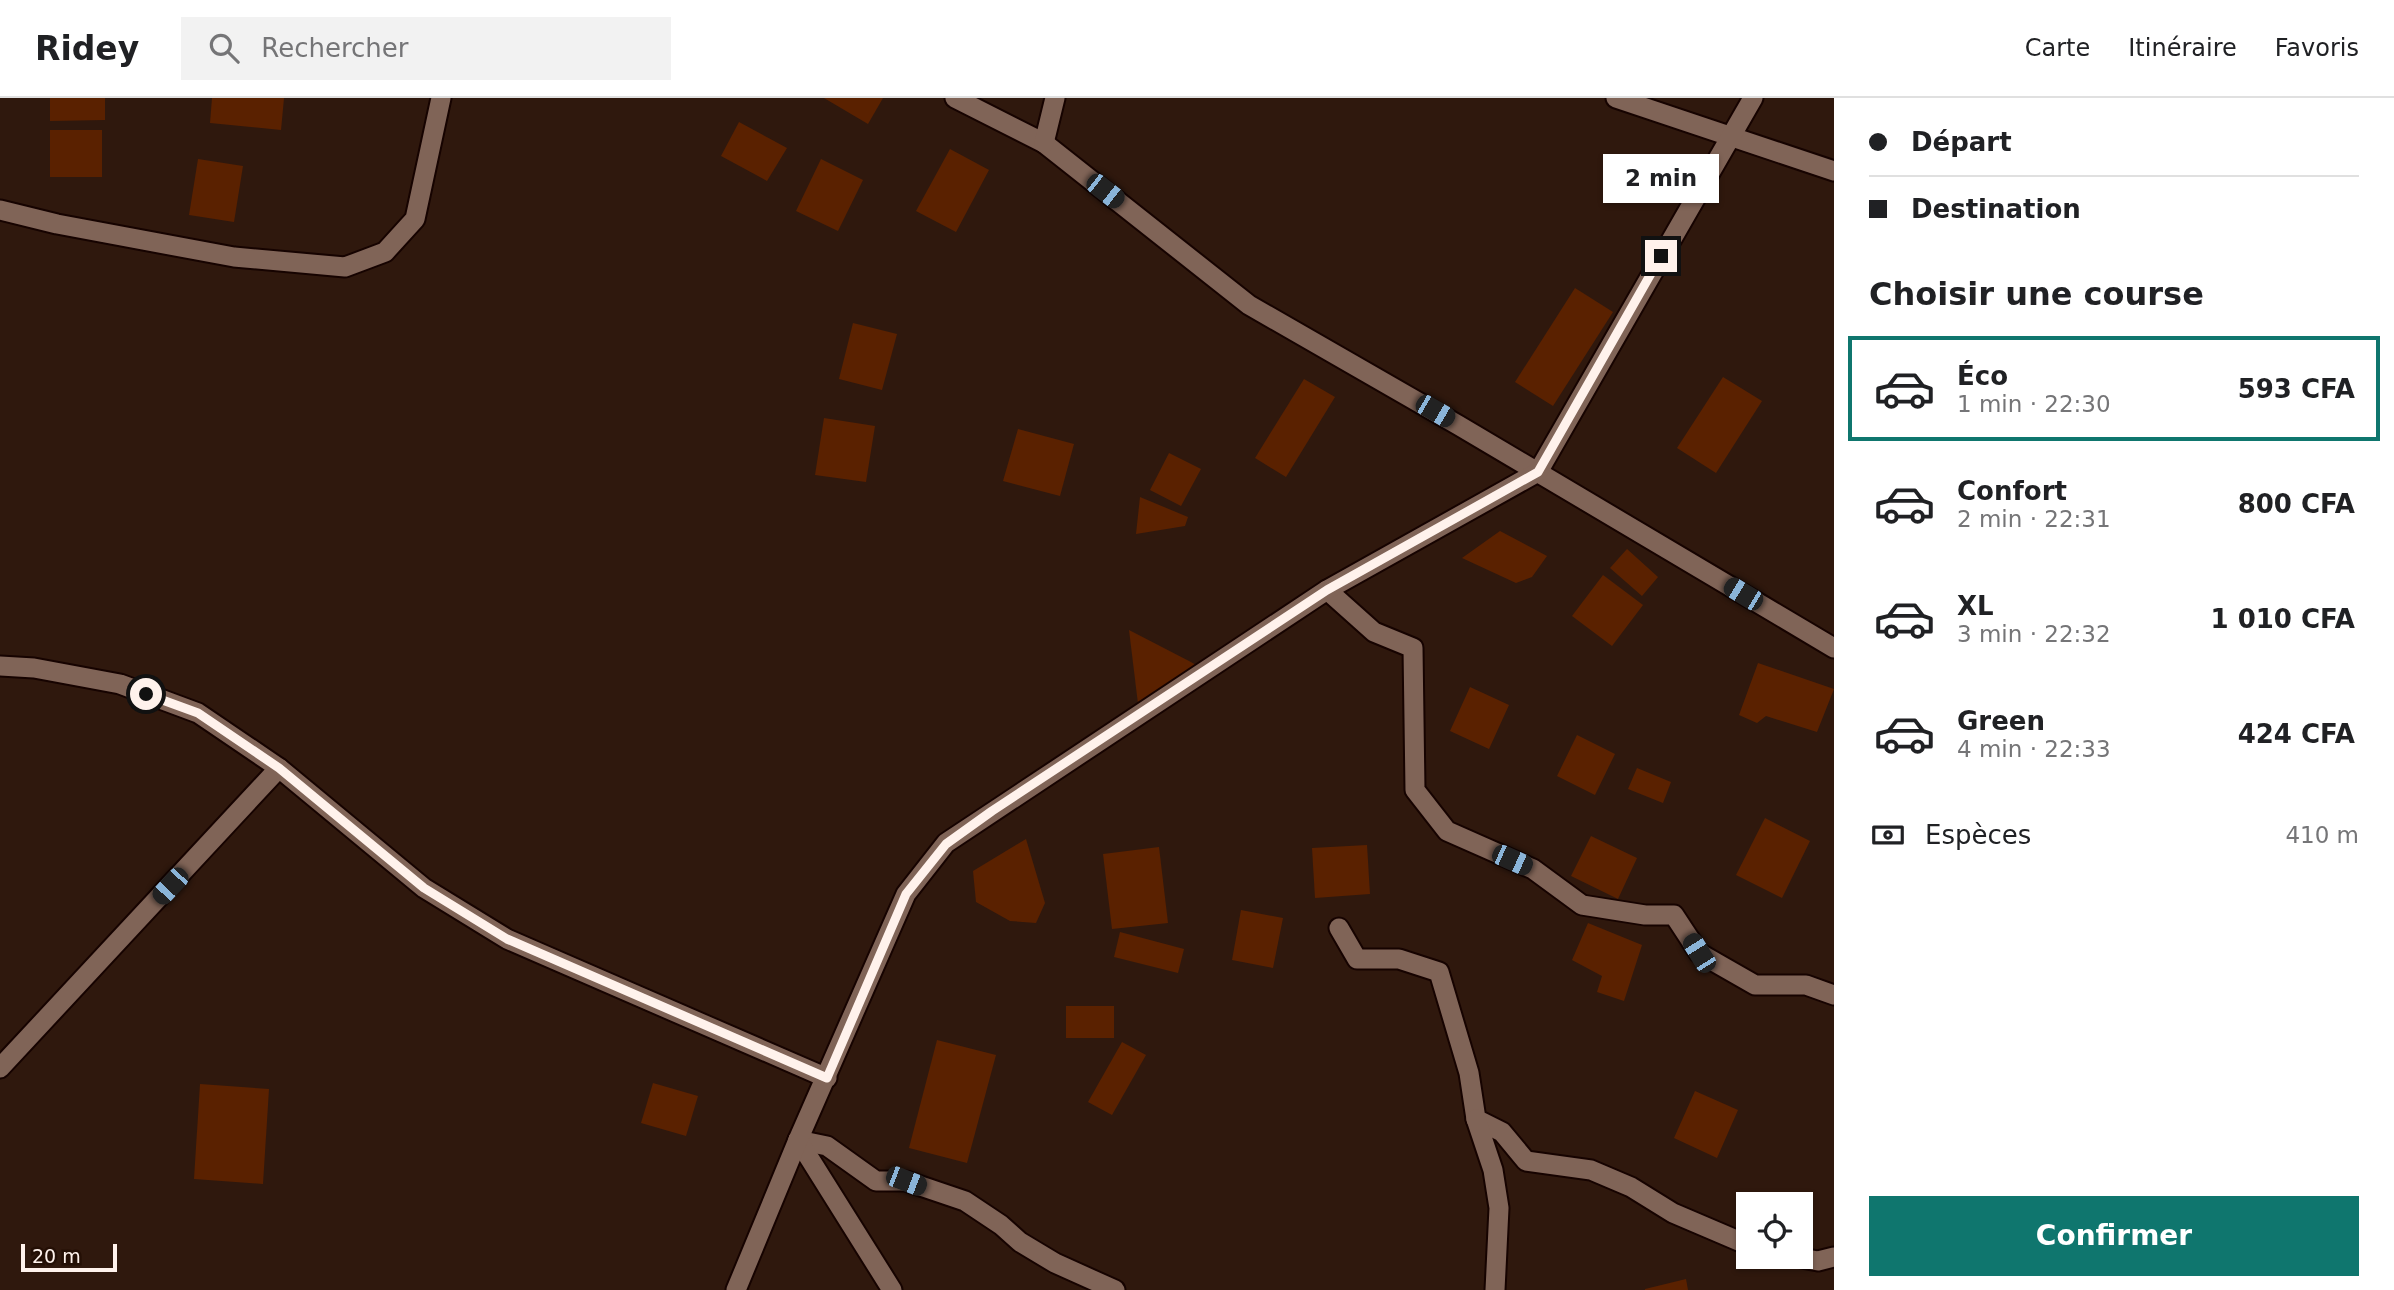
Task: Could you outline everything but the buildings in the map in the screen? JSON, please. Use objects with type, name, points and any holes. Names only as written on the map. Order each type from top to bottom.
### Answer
[{"type":"street","points":[[0,210],[57,224],[234,257],[345,267],[385,252],[415,219],[441,98]]},
{"type":"street","points":[[955,98],[1044,143],[1249,305],[1538,472],[1834,648]]},
{"type":"street","points":[[1044,143],[1055,98]]},
{"type":"street","points":[[1616,98],[1834,172]]},
{"type":"street","points":[[736,1290],[798,1140],[906,894],[946,844],[1327,590],[1538,472],[1753,98]]},
{"type":"street","points":[[1327,590],[1374,632],[1413,648],[1416,790],[1447,831],[1534,869],[1582,905],[1646,915],[1674,915],[1699,953],[1755,985],[1806,985],[1834,995]]},
{"type":"street","points":[[0,666],[34,668],[120,684],[198,713],[279,768],[424,888],[507,939],[827,1078]]},
{"type":"street","points":[[0,1068],[279,768]]},
{"type":"street","points":[[1339,928],[1357,959],[1399,959],[1438,972],[1469,1073],[1476,1119],[1493,1171],[1499,1208],[1495,1290]]},
{"type":"street","points":[[1476,1119],[1502,1132],[1526,1161],[1591,1171],[1631,1186],[1673,1213],[1736,1240]]},
{"type":"street","points":[[798,1140],[892,1290]]},
{"type":"street","points":[[798,1140],[827,1146],[876,1181],[906,1181],[965,1200],[1020,1242],[1055,1263],[1115,1290]]},
{"type":"street","points":[[1813,1260],[1834,1257]]},
{"type":"route","points":[[146,694],[198,713],[279,768],[424,888],[507,939],[827,1078],[906,894],[946,844],[1327,590],[1538,472],[1661,256]]}]
